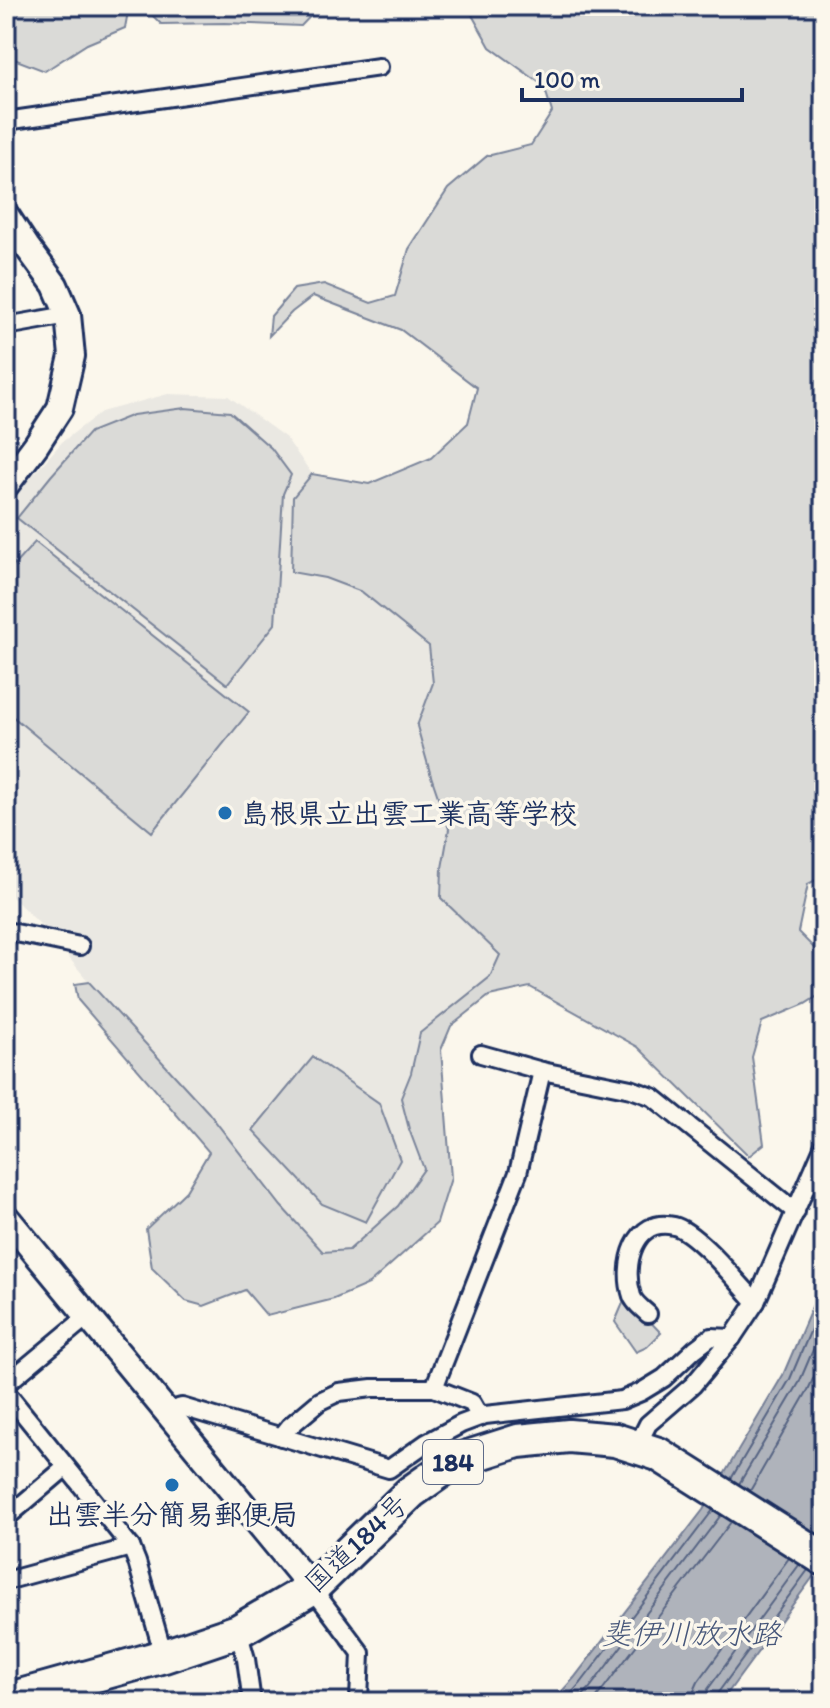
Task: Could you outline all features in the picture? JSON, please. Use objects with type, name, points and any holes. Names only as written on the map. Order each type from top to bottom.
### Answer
[{"type":"highway","name":"国道184号","points":[[6,1700],[164,1656],[238,1631],[312,1588],[411,1492],[455,1461],[518,1441],[569,1436],[615,1440],[648,1450],[824,1559]]},
{"type":"street","points":[[6,121],[379,67]]},
{"type":"street","points":[[6,215],[55,285],[68,315],[72,356],[60,408],[6,485]]},
{"type":"street","points":[[6,326],[68,315]]},
{"type":"street","points":[[6,931],[80,946]]},
{"type":"street","points":[[481,1054],[542,1071],[631,1089],[653,1097],[796,1212]]},
{"type":"street","points":[[434,1388],[518,1173],[542,1071]]},
{"type":"street","points":[[648,1450],[648,1424],[693,1385],[732,1338],[756,1302],[824,1145]]},
{"type":"street","points":[[6,1217],[312,1588],[361,1653],[357,1702]]},
{"type":"street","points":[[648,1314],[633,1299],[628,1269],[633,1247],[644,1233],[659,1225],[676,1226],[695,1238],[756,1302]]},
{"type":"street","points":[[6,1384],[89,1315]]},
{"type":"street","points":[[167,1411],[182,1407],[389,1469],[426,1443],[480,1417],[622,1400],[664,1378],[711,1337],[732,1338]]},
{"type":"street","points":[[281,1437],[320,1401],[339,1392],[372,1388],[434,1388],[472,1403],[480,1417]]},
{"type":"street","points":[[6,1392],[131,1547],[164,1656]]},
{"type":"street","points":[[6,1518],[66,1467]]},
{"type":"street","points":[[6,1581],[131,1547]]},
{"type":"street","points":[[238,1631],[246,1659],[252,1702]]},
{"type":"shaded area","points":[[6,6],[129,6],[125,28],[87,44],[45,71],[6,56]]},
{"type":"shaded area","points":[[151,6],[320,6],[301,26],[161,24],[149,12]]},
{"type":"shaded area","points":[[467,6],[824,6],[824,876],[808,884],[798,932],[824,958],[824,992],[805,1004],[762,1022],[752,1057],[764,1144],[749,1156],[638,1047],[530,987],[489,996],[451,1026],[441,1050],[451,1178],[437,1223],[369,1284],[334,1299],[267,1316],[245,1290],[204,1306],[186,1301],[152,1268],[146,1229],[186,1191],[209,1152],[78,1000],[75,984],[89,982],[208,1112],[281,1206],[323,1252],[349,1250],[398,1206],[424,1169],[401,1098],[411,1073],[420,1033],[490,977],[500,955],[441,898],[442,868],[449,829],[417,726],[433,683],[429,646],[362,592],[325,578],[291,572],[293,497],[312,474],[369,484],[431,458],[468,423],[477,388],[401,330],[313,296],[269,336],[271,316],[294,289],[324,284],[371,303],[395,296],[409,249],[448,189],[487,156],[531,145],[552,112],[544,86],[490,47]]},
{"type":"shaded area","name":"島根県立出雲工業高等学校","points":[[168,394],[228,396],[286,438],[312,474],[293,497],[291,572],[325,578],[362,592],[429,646],[433,683],[417,727],[449,829],[442,868],[441,898],[500,955],[490,977],[420,1033],[411,1073],[401,1098],[424,1169],[398,1206],[349,1250],[323,1252],[281,1206],[208,1112],[89,982],[46,930],[6,891],[6,798],[16,784],[6,776],[6,506],[62,442],[101,412]]},
{"type":"shaded area","points":[[185,408],[230,412],[271,448],[291,475],[283,494],[275,624],[227,684],[17,518],[90,432],[133,415]]},
{"type":"shaded area","points":[[35,542],[249,712],[152,832],[6,711],[6,574]]},
{"type":"shaded area","points":[[313,1057],[379,1103],[400,1160],[366,1222],[322,1204],[253,1130]]},
{"type":"shaded area","points":[[626,1296],[661,1333],[647,1347],[636,1352],[615,1322]]},
{"type":"water","name":"斐伊川放水路","points":[[824,1279],[824,1562],[721,1702],[552,1702],[574,1678],[703,1510],[783,1375]]},
{"type":"place","name":"島根県立出雲工業高等学校","points":[[225,813]]},
{"type":"place","name":"出雲半分簡易郵便局","points":[[172,1485]]}]
